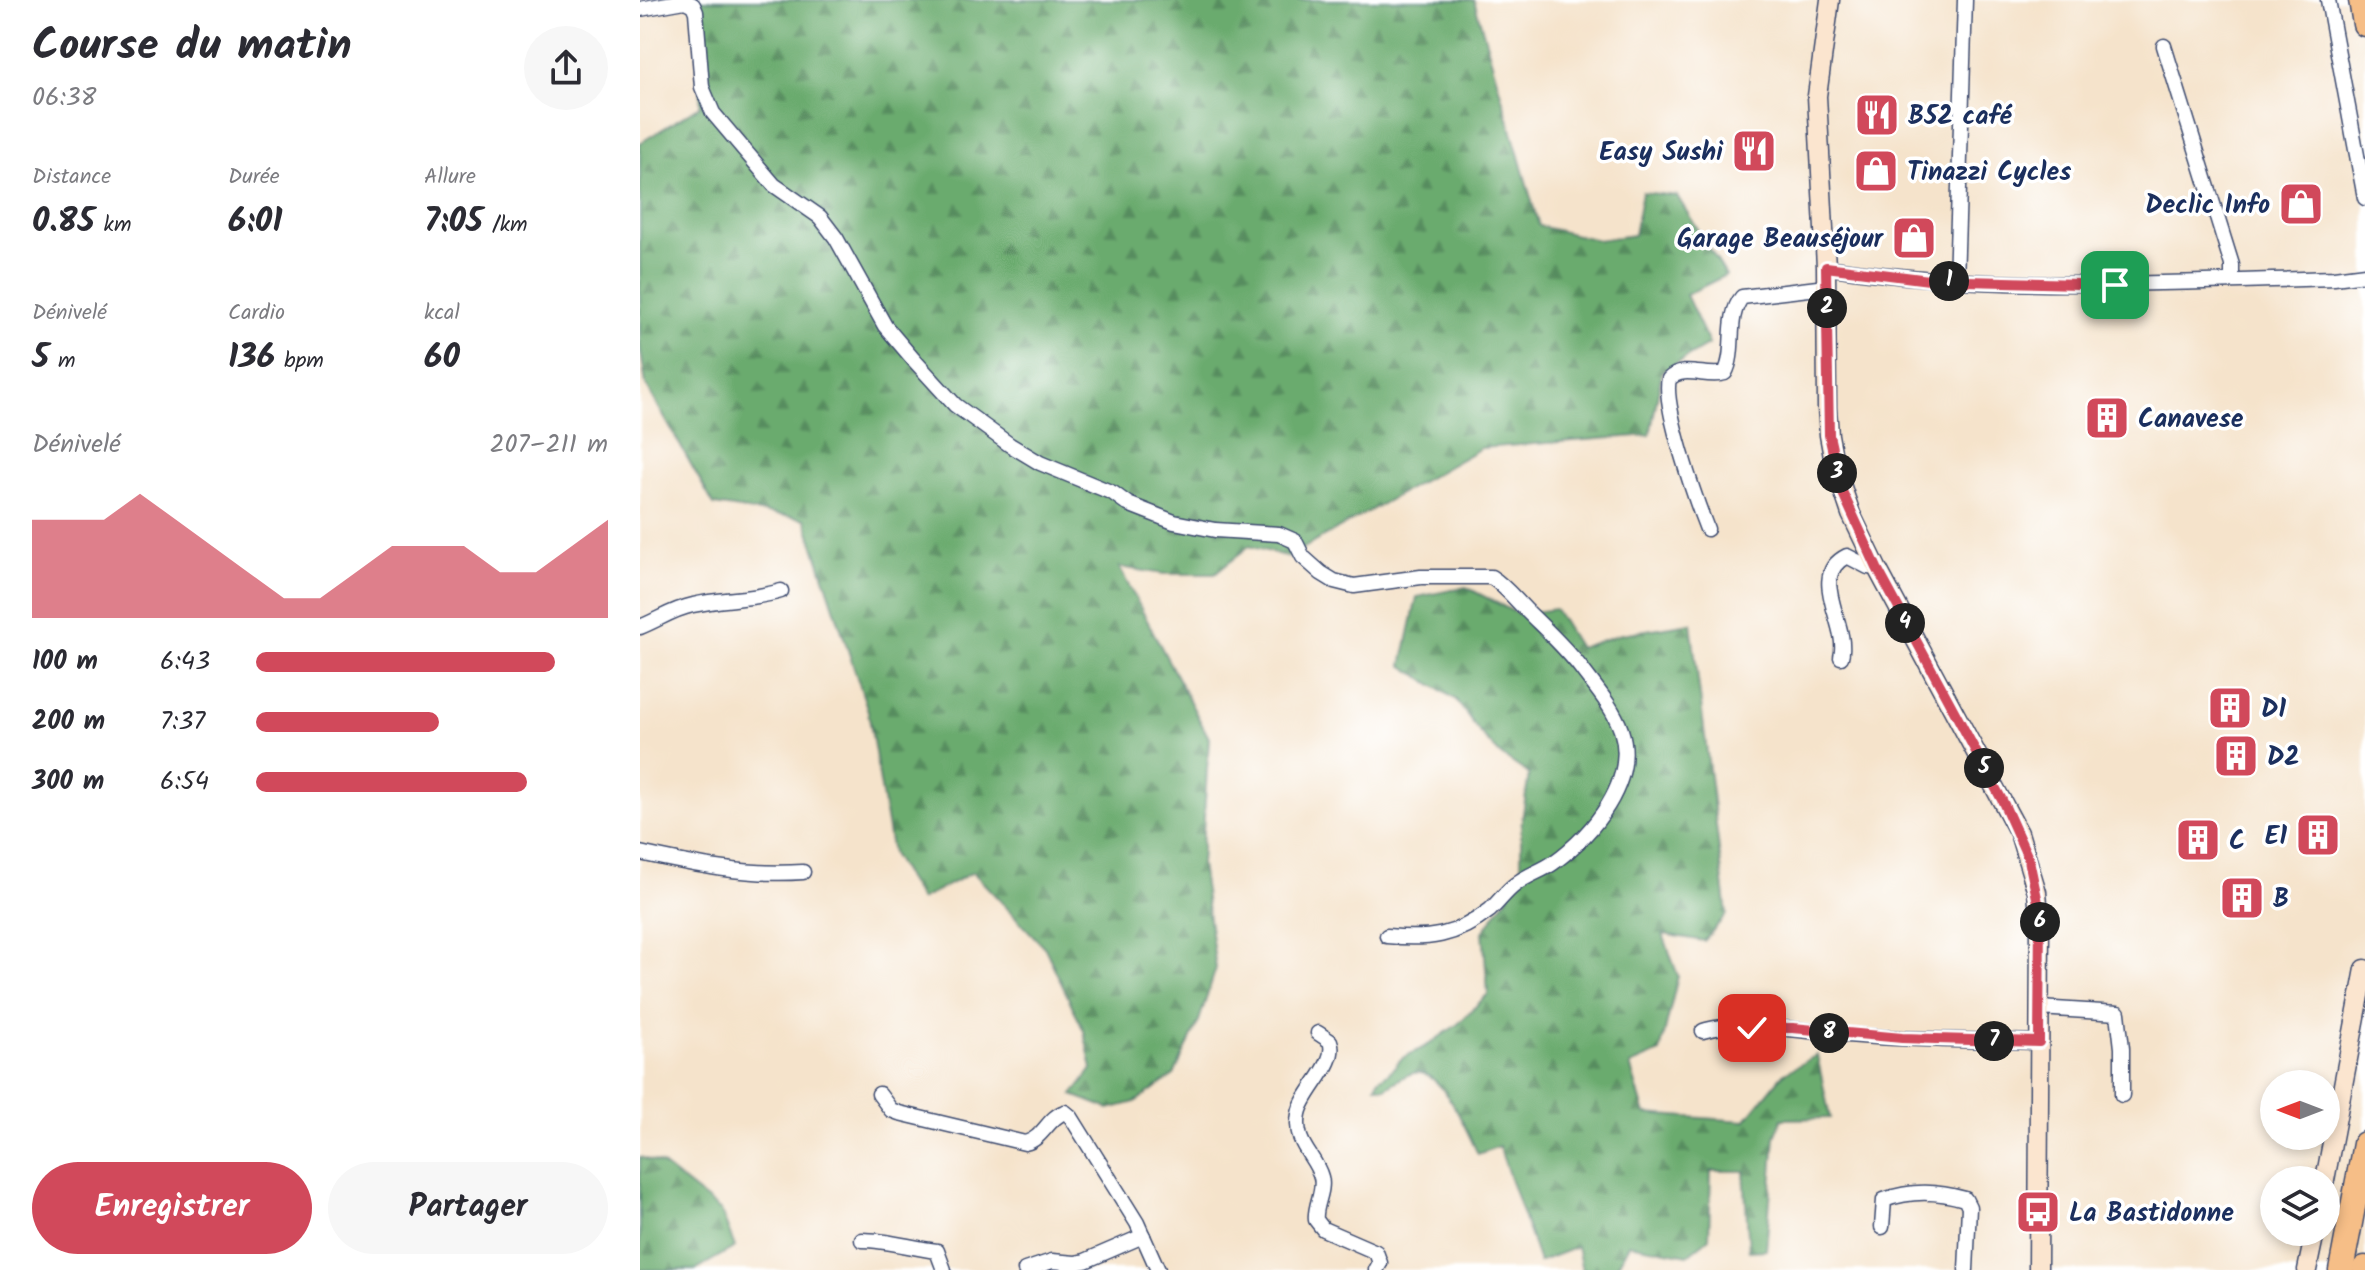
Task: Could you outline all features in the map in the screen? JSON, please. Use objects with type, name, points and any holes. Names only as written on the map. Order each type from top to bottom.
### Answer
[{"type":"highway","points":[[2361,0],[2365,24]]},
{"type":"highway","points":[[2341,1270],[2365,1144]]},
{"type":"main road","points":[[1830,0],[1817,96],[1826,267],[1829,435],[1841,489],[1877,568],[2019,833],[2037,892],[2040,945],[2037,1267]]},
{"type":"main road","points":[[2328,1166],[2365,969]]},
{"type":"main road","points":[[2307,1270],[2312,1246]]},
{"type":"street","points":[[1956,281],[1965,0]]},
{"type":"street","points":[[2328,0],[2365,198]]},
{"type":"street","points":[[640,9],[685,1],[693,5],[702,87],[713,113],[774,185],[820,217],[836,238],[885,326],[913,359],[955,405],[1010,445],[1040,463],[1174,522],[1215,530],[1279,534],[1295,541],[1303,557],[1334,581],[1354,586],[1421,577],[1491,577],[1570,654],[1611,711],[1620,729],[1624,748],[1622,770],[1603,814],[1552,864],[1515,884],[1489,910],[1463,926],[1439,937],[1420,940],[1387,936]]},
{"type":"street","points":[[2164,46],[2232,265],[2232,281]]},
{"type":"street","points":[[1826,267],[1890,277],[2087,285],[2334,278],[2365,274]]},
{"type":"street","points":[[1707,529],[1692,490],[1670,406],[1669,379],[1677,372],[1719,376],[1725,373],[1736,308],[1742,297],[1826,287]]},
{"type":"street","points":[[1841,657],[1843,637],[1828,584],[1830,574],[1847,556],[1868,567],[1877,568]]},
{"type":"street","points":[[640,627],[685,607],[781,591]]},
{"type":"street","points":[[640,853],[701,866],[770,875],[803,872]]},
{"type":"street","points":[[2039,1008],[2118,1013],[2122,1095]]},
{"type":"street","points":[[1703,1031],[1716,1026],[1793,1028],[1902,1038],[2039,1042]]},
{"type":"street","points":[[1318,1033],[1330,1041],[1331,1057],[1298,1116],[1305,1152],[1317,1167],[1322,1183],[1316,1220],[1323,1229],[1376,1252],[1380,1263],[1376,1270]]},
{"type":"street","points":[[879,1094],[891,1110],[899,1113],[1025,1143],[1033,1142],[1059,1114],[1065,1112],[1123,1199],[1158,1270]]},
{"type":"street","points":[[1882,1227],[1884,1200],[1901,1193],[1947,1194],[1965,1199],[1969,1207],[1966,1270]]},
{"type":"street","points":[[1025,1270],[1052,1261],[1085,1261],[1143,1236]]},
{"type":"street","points":[[862,1240],[887,1240],[905,1247],[937,1251],[944,1270]]},
{"type":"green space","points":[[699,0],[1474,0],[1539,226],[1598,240],[1634,235],[1642,192],[1677,196],[1726,275],[1686,295],[1709,344],[1662,372],[1650,435],[1481,448],[1288,557],[1249,546],[1215,574],[1164,574],[1119,567],[1209,738],[1201,864],[1216,968],[1199,1021],[1174,1075],[1135,1102],[1109,1109],[1073,1095],[1092,1069],[1084,1031],[1045,948],[973,872],[920,900],[892,854],[868,711],[805,519],[714,505],[646,385],[640,346],[640,143],[700,106],[704,38]]},
{"type":"green space","points":[[1466,587],[1518,614],[1555,609],[1579,648],[1621,634],[1691,623],[1727,914],[1704,941],[1663,934],[1678,976],[1660,1052],[1630,1065],[1645,1114],[1745,1121],[1783,1074],[1817,1055],[1830,1118],[1782,1119],[1775,1137],[1766,1250],[1749,1251],[1744,1171],[1711,1171],[1709,1238],[1688,1255],[1629,1244],[1615,1270],[1582,1270],[1577,1247],[1539,1262],[1499,1146],[1478,1154],[1455,1107],[1429,1077],[1415,1073],[1385,1088],[1376,1086],[1379,1079],[1402,1058],[1425,1047],[1458,1024],[1488,994],[1483,932],[1521,872],[1521,827],[1529,774],[1501,755],[1456,700],[1402,665],[1417,597]]},
{"type":"green space","points":[[640,1157],[661,1164],[721,1211],[735,1247],[695,1270],[640,1270]]},
{"type":"place","name":"B52 café","points":[[1877,115]]},
{"type":"place","name":"Easy Sushi","points":[[1754,151]]},
{"type":"place","name":"Tinazzi Cycles","points":[[1876,171]]},
{"type":"place","name":"Declic Info","points":[[2301,204]]},
{"type":"place","name":"Garage Beauséjour","points":[[1914,238]]},
{"type":"place","name":"Canavese","points":[[2107,418]]},
{"type":"place","name":"D1","points":[[2230,708]]},
{"type":"place","name":"D2","points":[[2236,756]]},
{"type":"place","name":"E1","points":[[2318,835]]},
{"type":"place","name":"C","points":[[2198,840]]},
{"type":"place","name":"B","points":[[2242,898]]},
{"type":"place","name":"La Bastidonne","points":[[2038,1212]]},
{"type":"route","points":[[1752,1028],[1793,1028],[1902,1038],[2039,1042],[2040,912],[2029,860],[2002,800],[1877,568],[1841,489],[1829,435],[1827,408],[1826,267],[1929,280],[2115,285]]}]
